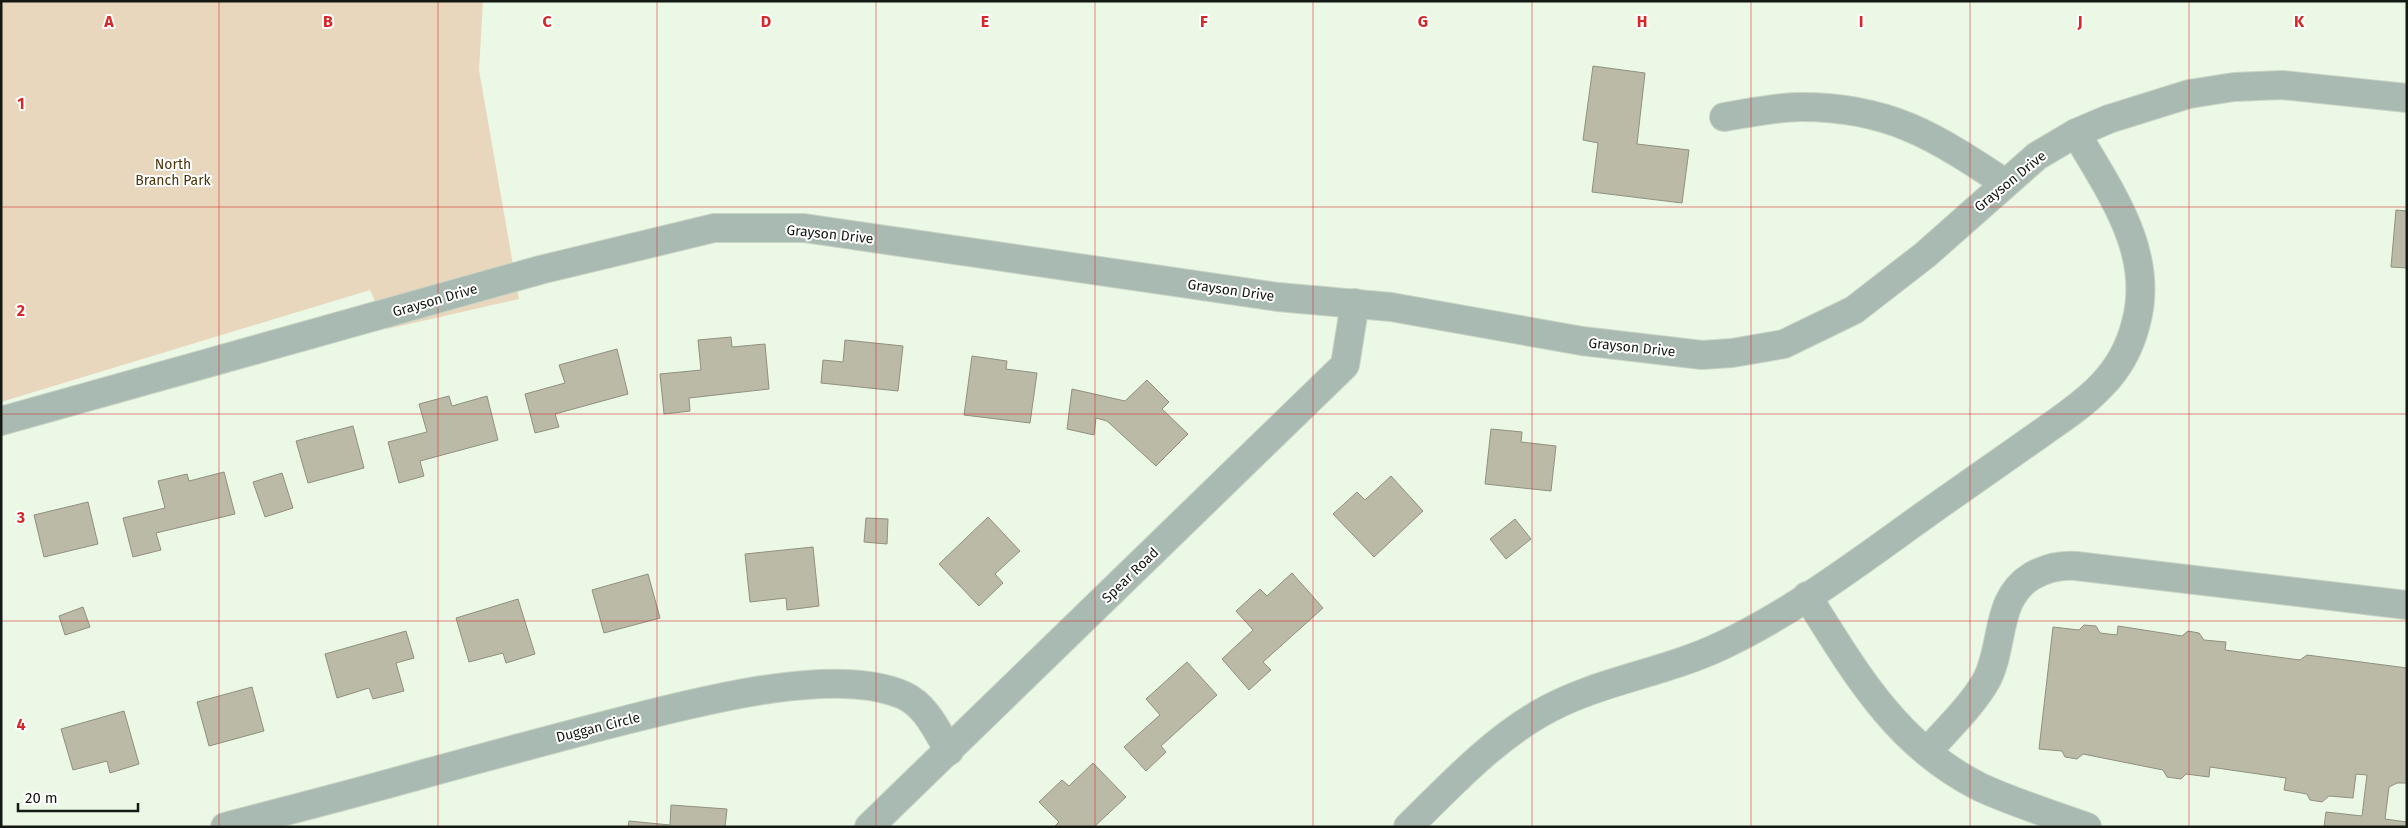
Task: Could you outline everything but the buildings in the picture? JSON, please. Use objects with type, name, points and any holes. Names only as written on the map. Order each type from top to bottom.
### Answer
[{"type":"street","name":"Grayson Drive","points":[[1,421],[540,270],[714,228],[804,228],[1269,296],[1391,307],[1582,341],[1660,351],[1710,354],[1784,344],[1854,310],[1925,255],[2037,156],[2076,133],[2150,105],[2212,89],[2282,85],[2407,98]]},
{"type":"street","points":[[1724,117],[1800,107],[1868,113],[1913,127],[1944,143],[2005,183]]},
{"type":"street","points":[[1408,827],[1506,735],[1540,713],[1578,696],[1677,664],[1717,648],[1765,625],[2076,408],[2099,388],[2118,365],[2131,338],[2139,309],[2139,264],[2126,220],[2076,133]]},
{"type":"street","name":"Spear Road","points":[[869,827],[1345,365],[1355,303]]},
{"type":"street","points":[[1927,752],[1986,681],[1993,663],[2004,613],[2016,590],[2031,577],[2050,568],[2076,566],[2407,605]]},
{"type":"street","points":[[1807,596],[1856,675],[1876,702],[1927,752],[1979,786],[2033,817],[2087,827]]},
{"type":"street","name":"Duggan Circle","points":[[225,827],[596,727],[714,699],[793,686],[836,683],[878,687],[904,695],[915,702],[928,715],[949,751]]},
{"type":"green space","name":"North Branch Park","points":[[1,1],[483,1],[479,70],[519,299],[387,329],[370,290],[1,402]]}]
